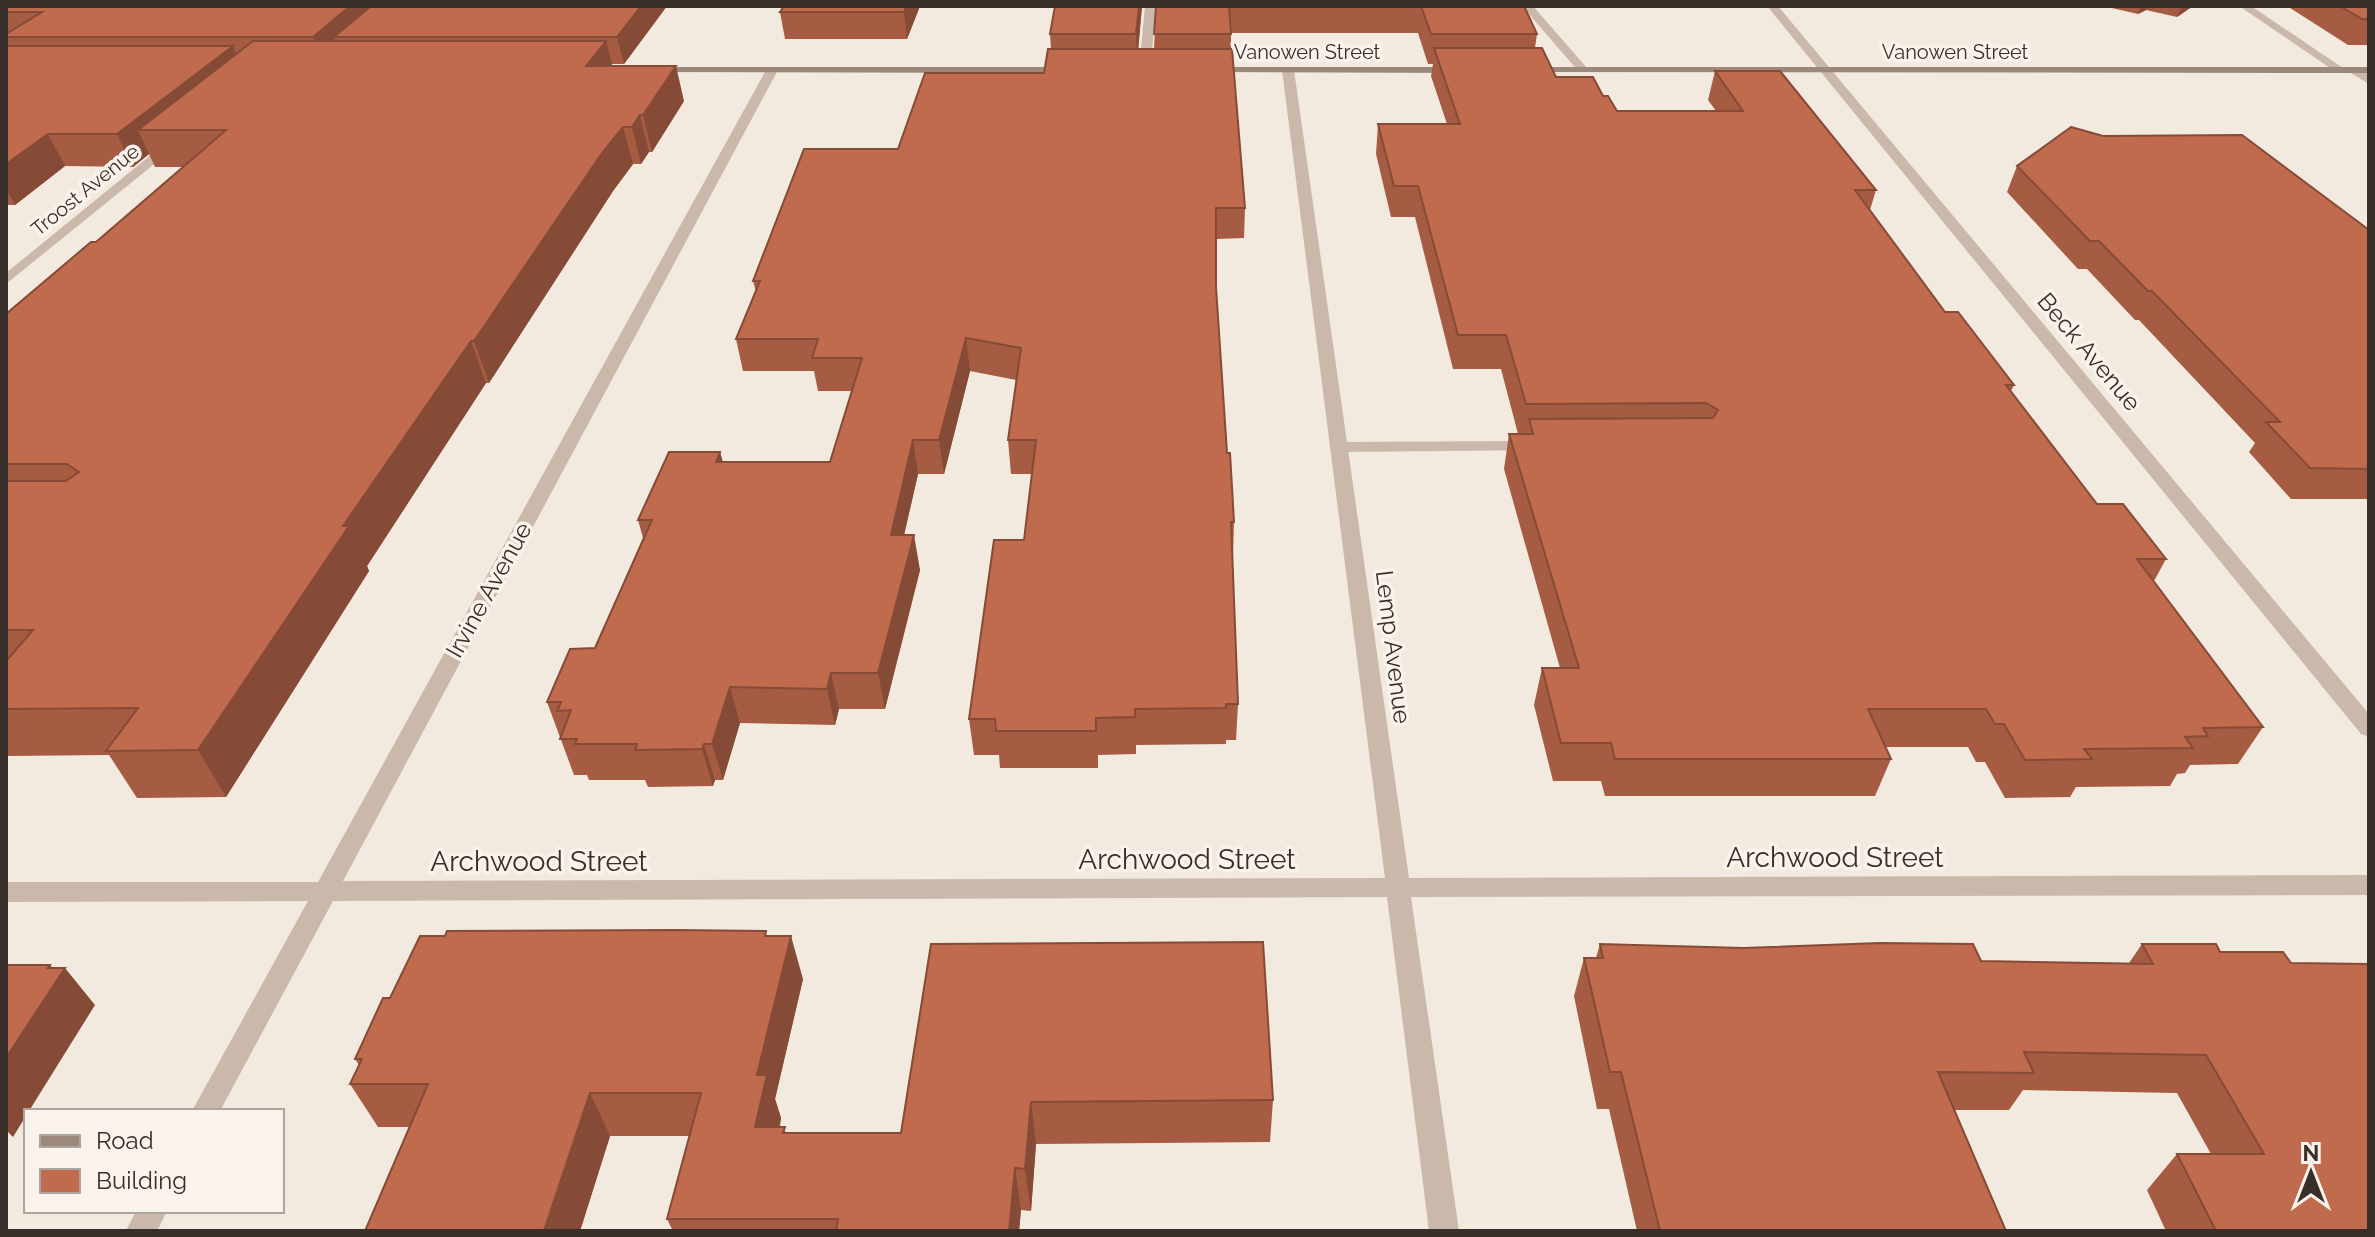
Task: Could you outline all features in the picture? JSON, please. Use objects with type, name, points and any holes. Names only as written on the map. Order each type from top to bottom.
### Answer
[{"type":"main road","points":[[639,70],[1086,70]]},
{"type":"main road","points":[[1130,70],[1161,70]]},
{"type":"main road","name":"Vanowen Street","points":[[1193,70],[1478,70]]},
{"type":"main road","name":"Vanowen Street","points":[[1509,70],[2369,70]]},
{"type":"street","points":[[1145,70],[1150,6]]},
{"type":"street","points":[[1527,6],[1583,70]]},
{"type":"street","name":"Beck Avenue","points":[[1772,6],[2369,729]]},
{"type":"street","points":[[2244,6],[2346,70],[2369,80]]},
{"type":"street","name":"Irvine Avenue","points":[[207,1109],[772,70]]},
{"type":"street","name":"Lemp Avenue","points":[[1288,70],[1444,1231]]},
{"type":"street","name":"Troost Avenue","points":[[6,280],[191,130]]},
{"type":"street","points":[[1341,447],[1558,446]]},
{"type":"street","name":"Archwood Street","points":[[6,892],[2369,885]]},
{"type":"street","points":[[141,1231],[151,1213]]},
{"type":"building","points":[[6,6],[350,6],[313,37],[6,37],[6,34],[42,12],[6,12]]},
{"type":"building","points":[[371,6],[641,6],[617,37],[334,37]]},
{"type":"building","points":[[784,6],[906,6],[904,12],[780,12]]},
{"type":"building","points":[[1055,6],[1139,6],[1136,34],[1050,34]]},
{"type":"building","points":[[1156,6],[1229,6],[1231,34],[1154,34]]},
{"type":"building","points":[[1421,6],[1524,6],[1537,34],[1431,34]]},
{"type":"building","points":[[2340,6],[2369,6],[2369,19],[2362,19]]},
{"type":"building","points":[[253,41],[606,41],[586,66],[676,66],[643,115],[632,127],[623,127],[602,153],[343,526],[349,526],[198,750],[106,751],[138,708],[6,709],[6,661],[33,630],[6,630],[6,481],[66,481],[79,472],[67,464],[6,464],[6,314],[91,242],[96,242],[226,130],[138,130]]},
{"type":"building","points":[[6,46],[233,46],[117,134],[48,134],[6,164]]},
{"type":"building","points":[[1434,48],[1542,48],[1556,77],[1593,77],[1603,96],[1608,96],[1617,111],[1743,111],[1715,71],[1780,71],[1876,190],[1855,190],[1945,312],[1958,312],[2014,385],[2006,385],[2097,504],[2123,504],[2166,559],[2137,559],[2263,727],[2203,728],[2208,736],[2185,737],[2193,748],[2084,749],[2092,759],[2025,760],[2004,724],[1995,724],[1986,709],[1868,709],[1891,759],[1615,759],[1611,743],[1561,743],[1542,668],[1579,668],[1509,434],[1533,434],[1529,419],[1713,418],[1718,410],[1706,403],[1526,404],[1506,335],[1458,335],[1418,186],[1394,186],[1378,124],[1460,124]]},
{"type":"building","points":[[1048,49],[1232,49],[1245,208],[1216,208],[1216,287],[1234,522],[1231,522],[1238,704],[1226,704],[1226,708],[1135,709],[1135,717],[1096,718],[1096,731],[996,731],[995,719],[969,719],[994,540],[1024,540],[1036,440],[1008,440],[1021,348],[966,338],[939,440],[913,440],[891,535],[914,535],[878,673],[831,673],[827,689],[730,687],[712,744],[704,744],[702,749],[635,750],[637,744],[575,744],[577,739],[560,739],[571,710],[557,711],[561,702],[547,702],[570,649],[595,648],[652,520],[638,520],[669,452],[720,452],[716,462],[830,462],[862,358],[812,358],[818,339],[736,339],[760,281],[753,281],[804,149],[898,149],[925,73],[1044,73]]},
{"type":"building","points":[[2071,127],[2103,136],[2242,135],[2369,230],[2369,469],[2310,468],[2266,422],[2280,422],[2152,291],[2148,291],[2099,241],[2090,241],[2017,166]]},
{"type":"building","points":[[447,931],[766,931],[765,936],[791,936],[757,1075],[767,1075],[755,1127],[785,1127],[783,1133],[901,1133],[931,944],[1263,942],[1273,1100],[1031,1102],[1025,1169],[1015,1168],[1009,1231],[836,1231],[838,1219],[667,1219],[701,1093],[590,1093],[544,1231],[365,1231],[428,1084],[350,1084],[362,1059],[355,1059],[383,998],[390,998],[420,936],[445,936]]},
{"type":"building","points":[[1880,943],[1973,944],[1981,961],[2153,964],[2142,944],[2216,944],[2220,952],[2283,952],[2291,963],[2369,964],[2369,1231],[2216,1231],[2177,1154],[2264,1154],[2206,1055],[2024,1052],[2034,1073],[1938,1072],[2006,1231],[1660,1231],[1621,1072],[1610,1072],[1584,958],[1603,958],[1600,944],[1743,948]]},
{"type":"building","points":[[6,965],[65,968],[6,1058]]}]
